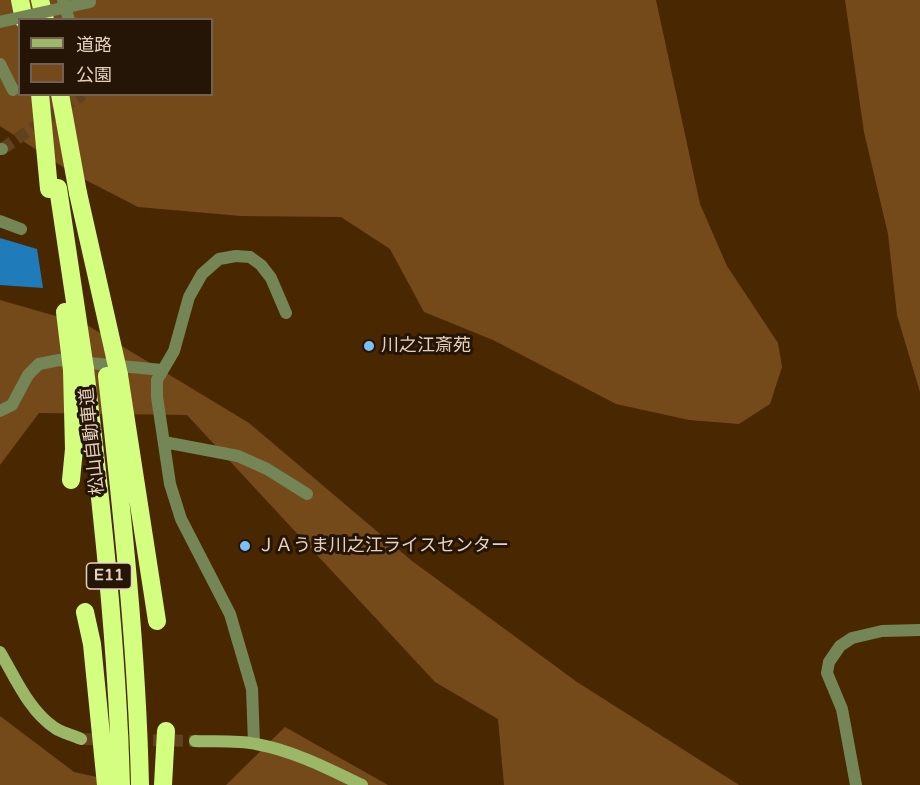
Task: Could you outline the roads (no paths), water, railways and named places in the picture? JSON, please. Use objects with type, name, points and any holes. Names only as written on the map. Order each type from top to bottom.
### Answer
[{"type":"highway","points":[[20,0],[24,18]]},
{"type":"highway","points":[[40,0],[44,18]]},
{"type":"highway","points":[[40,96],[79,369],[71,480]]},
{"type":"highway","points":[[60,96],[157,621]]},
{"type":"highway","name":"松山自動車道","points":[[79,369],[106,546],[118,697],[122,785]]},
{"type":"highway","name":"松山自動車道","points":[[113,375],[139,721],[140,785]]},
{"type":"highway","points":[[85,612],[93,644],[106,785]]},
{"type":"highway","points":[[163,785],[166,731]]},
{"type":"street","points":[[63,0],[68,18]]},
{"type":"street","points":[[0,22],[93,1]]},
{"type":"street","points":[[0,64],[13,90]]},
{"type":"street","points":[[0,221],[21,229]]},
{"type":"street","points":[[254,743],[252,689],[230,614],[181,519],[170,484],[157,397],[157,380],[174,351],[189,297],[202,274],[219,259],[237,256],[250,257],[261,265],[271,278],[286,313]]},
{"type":"street","points":[[0,411],[12,405],[28,375],[39,364],[59,360],[162,370]]},
{"type":"street","points":[[164,442],[237,456],[267,469],[307,494]]},
{"type":"street","points":[[856,785],[842,709],[827,673],[829,662],[840,646],[852,638],[882,631],[920,630]]},
{"type":"street","points":[[0,652],[41,716],[55,728],[81,739]]},
{"type":"street","points":[[195,741],[254,743],[305,757],[362,785]]},
{"type":"water","points":[[0,238],[37,249],[43,288],[0,285]]},
{"type":"tunnel","points":[[2,149],[80,96]]},
{"type":"tunnel","points":[[81,739],[195,741]]},
{"type":"place","name":"川之江斎苑","points":[[369,346]]},
{"type":"place","name":"ＪＡうま川之江ライスセンター","points":[[245,546]]}]
